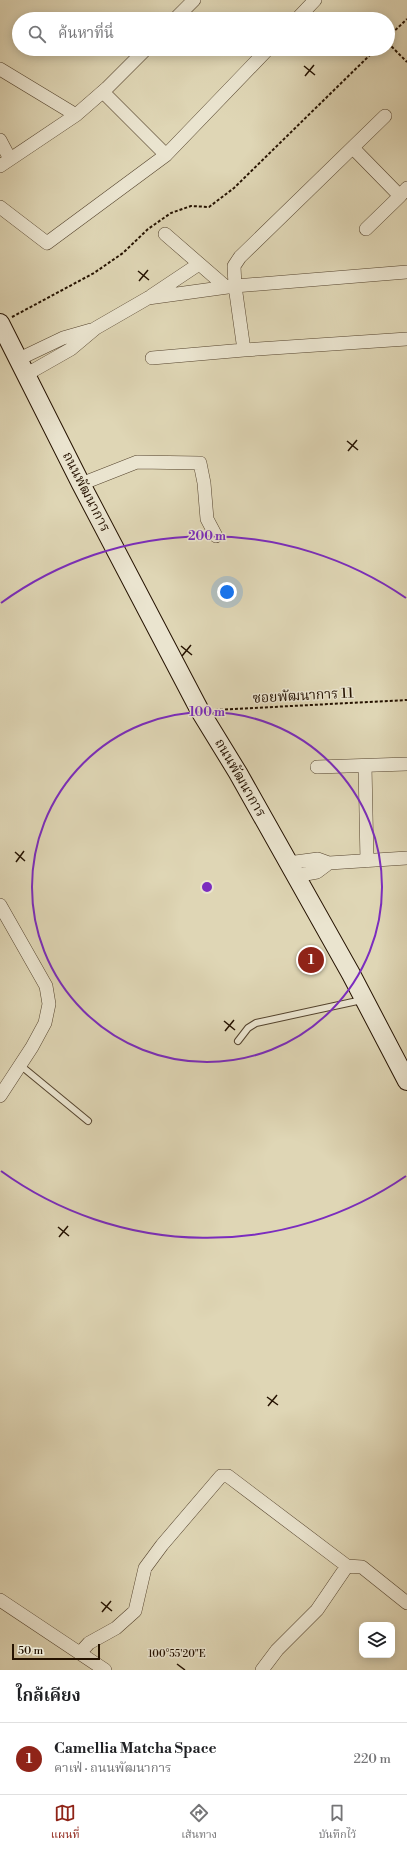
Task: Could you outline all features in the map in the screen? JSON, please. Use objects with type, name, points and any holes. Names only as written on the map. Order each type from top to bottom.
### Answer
[{"type":"street","points":[[182,12],[194,0]]},
{"type":"street","points":[[303,12],[315,0]]},
{"type":"street","points":[[0,140],[5,162],[76,115],[103,92],[139,56]]},
{"type":"street","points":[[0,207],[48,243],[166,155],[261,56]]},
{"type":"street","points":[[0,69],[76,115]]},
{"type":"street","points":[[103,92],[166,155]]},
{"type":"street","points":[[244,350],[230,287],[234,266],[240,257],[385,116]]},
{"type":"street","points":[[353,148],[403,192],[366,229]]},
{"type":"street","points":[[165,234],[199,264],[230,287]]},
{"type":"street","points":[[23,367],[71,349],[96,328],[148,298],[199,264]]},
{"type":"street","points":[[148,298],[230,287],[407,272]]},
{"type":"street","name":"ถนนพัฒนาการ","points":[[0,323],[81,484],[200,711],[238,773],[351,974],[407,1081]]},
{"type":"street","points":[[152,358],[407,339]]},
{"type":"street","points":[[81,484],[137,462],[200,463],[204,483],[207,519],[216,536]]},
{"type":"street","points":[[317,767],[407,764]]},
{"type":"street","points":[[365,766],[367,861]]},
{"type":"street","points":[[291,869],[316,872],[329,863],[407,858]]},
{"type":"street","points":[[0,905],[46,986],[49,1004],[45,1023],[0,1096]]},
{"type":"street","points":[[80,1653],[89,1643],[116,1628],[135,1611],[145,1568],[162,1545],[221,1476],[228,1476],[347,1566],[362,1567],[407,1603]]},
{"type":"street","points":[[262,1670],[277,1650],[316,1610],[347,1566]]},
{"type":"street","points":[[0,1600],[106,1670]]},
{"type":"lane","points":[[238,1041],[248,1028],[256,1023],[364,1000]]},
{"type":"lane","points":[[20,1065],[88,1121]]},
{"type":"path","points":[[395,30],[407,19]]},
{"type":"path","points":[[395,50],[407,62]]},
{"type":"path","points":[[0,323],[94,273],[123,252],[148,229],[171,213],[191,206],[209,207],[234,188],[369,56]]},
{"type":"path","name":"ซอยพัฒนาการ 11","points":[[200,711],[407,700]]},
{"type":"place","name":"Camellia Matcha Space","points":[[311,960]]}]
